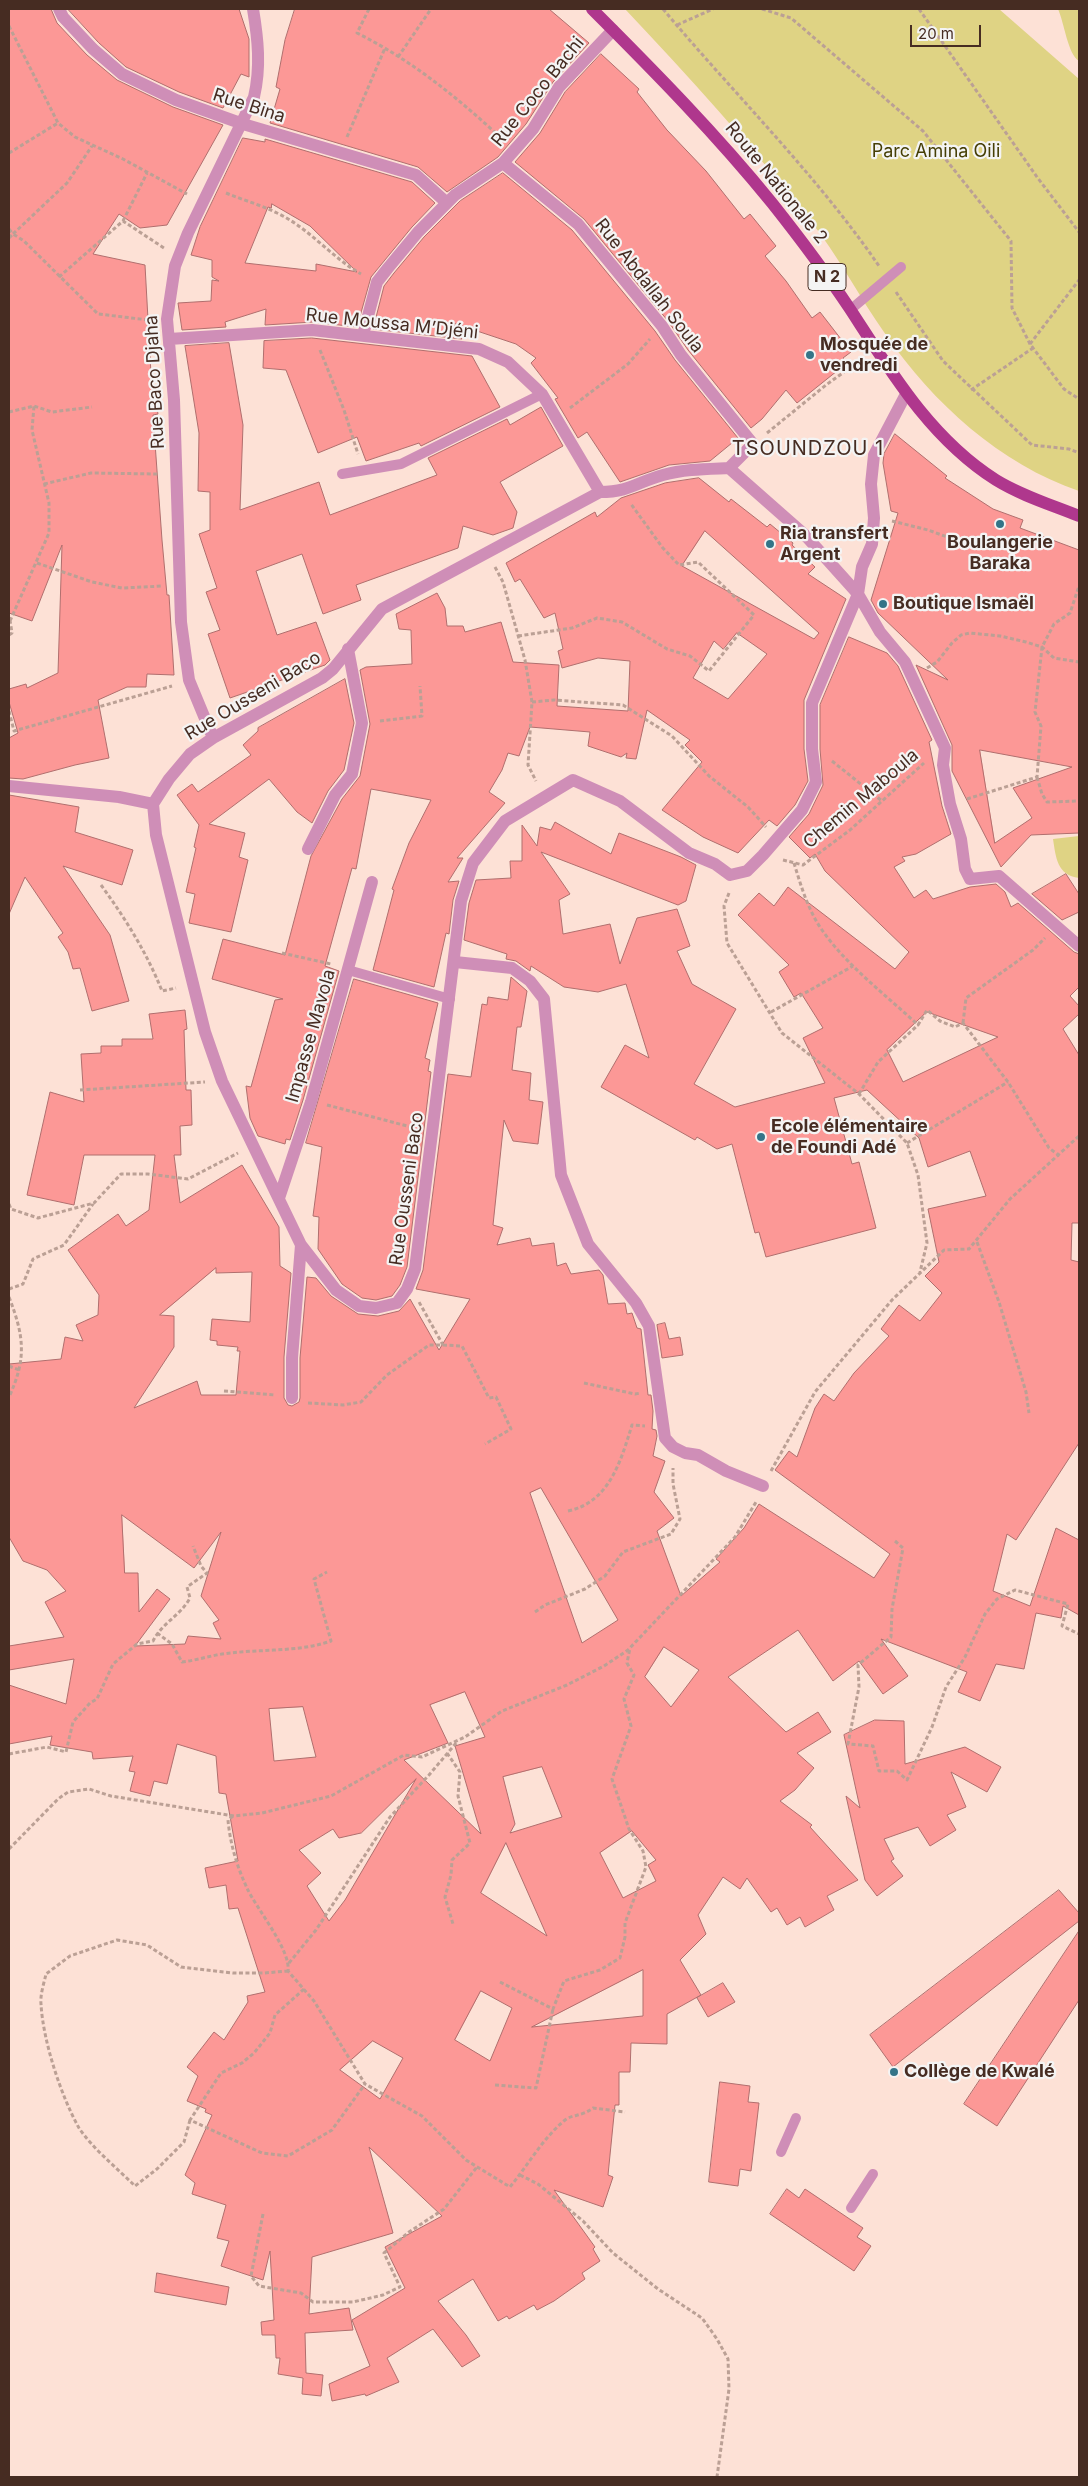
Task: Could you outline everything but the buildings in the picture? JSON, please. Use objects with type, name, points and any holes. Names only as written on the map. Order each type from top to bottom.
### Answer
[{"type":"main road","name":"Route Nationale 2","points":[[592,9],[724,146],[771,203],[850,310],[906,394],[936,429],[963,455],[997,480],[1032,498],[1079,516]]},
{"type":"street","name":"Rue Bina","points":[[59,9],[63,17],[93,49],[122,74],[176,100],[242,124],[416,175],[448,203]]},
{"type":"street","name":"Rue Baco Djaha","points":[[213,738],[189,680],[182,622],[177,475],[167,319],[178,258],[254,97],[259,76],[257,34],[253,9]]},
{"type":"street","name":"Rue Coco Bachi","points":[[363,335],[377,282],[418,232],[455,195],[503,163],[533,129],[559,87],[613,30]]},
{"type":"street","name":"Rue Abdallah Soula","points":[[503,163],[578,224],[662,326],[681,355],[753,444]]},
{"type":"street","name":"Rue Moussa M’Djéni","points":[[169,339],[312,330],[479,349],[508,362],[542,394],[558,417],[600,492]]},
{"type":"street","points":[[736,874],[747,871],[763,855],[802,810],[816,782],[812,748],[812,703],[858,594],[862,568],[872,544],[874,518],[871,484],[874,455],[906,394]]},
{"type":"street","points":[[753,444],[729,468],[805,535],[858,594],[880,632],[904,662],[935,722],[945,748],[943,765],[950,804],[961,839],[965,869],[970,879],[999,876],[1079,946]]},
{"type":"street","name":"Rue Ousseni Baco","points":[[729,468],[662,475],[622,492],[600,492],[382,609],[333,669],[322,678],[213,738],[190,754],[169,778],[152,804],[156,835],[193,985],[205,1032],[222,1081],[301,1245],[336,1290],[359,1306],[376,1308],[397,1303],[407,1290],[415,1270],[455,962],[461,901],[473,863],[505,821],[573,780],[620,801],[689,852],[715,864],[730,875],[736,874]]},
{"type":"street","points":[[308,849],[335,795],[352,774],[362,722],[348,649]]},
{"type":"street","points":[[9,786],[119,797],[152,804]]},
{"type":"street","name":"Impasse Mavola","points":[[279,1198],[311,1102],[372,882]]},
{"type":"street","points":[[455,962],[512,968],[530,981],[544,999],[561,1175],[588,1244],[636,1303],[649,1326],[665,1438],[673,1447],[684,1453],[698,1455],[726,1471],[763,1486]]},
{"type":"street","points":[[292,1398],[292,1358],[301,1245]]},
{"type":"lane","points":[[850,310],[901,267]]},
{"type":"lane","points":[[342,474],[362,469],[402,464],[542,394]]},
{"type":"lane","points":[[348,969],[450,999]]},
{"type":"lane","points":[[781,2152],[796,2118]]},
{"type":"lane","points":[[851,2208],[873,2174]]},
{"type":"path","points":[[369,9],[357,33],[385,48],[431,78],[471,110],[515,150]]},
{"type":"path","points":[[398,57],[432,9]]},
{"type":"path","points":[[663,9],[847,220],[943,361],[971,390],[1032,445],[1079,453]]},
{"type":"path","points":[[677,25],[713,9]]},
{"type":"path","points":[[762,9],[791,18],[923,130],[1011,240],[1012,308],[1030,344],[1064,389],[1079,399]]},
{"type":"path","points":[[919,9],[1037,177],[1079,232]]},
{"type":"path","points":[[9,26],[58,123],[75,137],[203,202]]},
{"type":"path","points":[[341,153],[385,48]]},
{"type":"path","points":[[9,153],[58,123]]},
{"type":"path","points":[[9,238],[67,183],[92,146]]},
{"type":"path","points":[[59,277],[123,221],[147,173]]},
{"type":"path","points":[[211,188],[278,213],[321,243],[342,264],[377,282]]},
{"type":"path","points":[[123,221],[178,258]]},
{"type":"path","points":[[9,229],[24,241],[98,314],[155,320],[167,319]]},
{"type":"path","points":[[1030,344],[1079,280]]},
{"type":"path","points":[[558,417],[628,364],[662,326]]},
{"type":"path","points":[[312,330],[344,410],[362,469]]},
{"type":"path","points":[[971,390],[1033,348]]},
{"type":"path","points":[[753,444],[826,385],[875,350]]},
{"type":"path","points":[[9,412],[34,406],[52,412],[92,407]]},
{"type":"path","points":[[9,635],[12,633],[9,620],[37,563],[49,533],[49,503],[32,430],[34,406]]},
{"type":"path","points":[[44,484],[91,473],[177,475]]},
{"type":"path","points":[[518,636],[572,628],[597,618],[622,622],[667,649],[690,656],[709,671],[754,615],[698,562],[680,566],[662,547],[622,492]]},
{"type":"path","points":[[874,518],[921,528],[972,546]]},
{"type":"path","points":[[487,553],[503,582],[525,660],[532,702],[528,765],[543,797]]},
{"type":"path","points":[[37,563],[92,582],[122,588],[180,586]]},
{"type":"path","points":[[1079,586],[1070,613],[1054,624],[1042,647],[1035,712],[1041,726],[1037,778],[1042,794],[1047,802],[1079,801]]},
{"type":"path","points":[[904,662],[923,670],[937,662],[952,642],[961,635],[970,633],[1000,636],[1042,647],[1054,658],[1079,662]]},
{"type":"path","points":[[9,711],[14,731],[189,680]]},
{"type":"path","points":[[362,722],[422,716],[420,686]]},
{"type":"path","points":[[532,702],[554,700],[623,706],[672,736],[709,776],[748,807],[777,838]]},
{"type":"path","points":[[812,748],[838,765],[882,801]]},
{"type":"path","name":"Chemin Maboula","points":[[763,855],[803,865],[850,830],[914,771],[945,748]]},
{"type":"path","points":[[950,804],[1037,778]]},
{"type":"path","name":"Chemin Maboula","points":[[794,863],[805,898],[822,930],[854,966],[918,1025]]},
{"type":"path","points":[[736,874],[724,906],[727,943],[771,1012],[782,1033],[859,1094],[907,1143],[918,1175],[927,1243],[920,1273]]},
{"type":"path","points":[[101,885],[122,913],[155,974],[162,991],[193,985]]},
{"type":"path","points":[[1058,927],[1033,950],[966,998],[964,1022],[1008,1082],[1049,1148],[1060,1156]]},
{"type":"path","points":[[282,953],[348,969]]},
{"type":"path","points":[[771,1012],[854,966]]},
{"type":"path","points":[[859,1094],[878,1062],[918,1025],[927,1010],[940,1021],[955,1027],[964,1022]]},
{"type":"path","points":[[80,1090],[222,1081]]},
{"type":"path","points":[[907,1143],[1008,1082]]},
{"type":"path","points":[[311,1102],[433,1131]]},
{"type":"path","points":[[9,1849],[58,1799],[68,1792],[89,1789],[119,1797],[234,1816],[262,1813],[331,1796],[404,1755],[422,1757],[459,1739],[502,1711],[567,1685],[604,1666],[630,1648],[735,1537],[815,1392],[892,1300],[944,1250],[970,1249],[1010,1199],[1060,1156],[1079,1136]]},
{"type":"path","points":[[9,1289],[23,1284],[33,1259],[64,1245],[94,1203],[121,1174],[148,1174],[188,1179],[222,1164],[252,1145]]},
{"type":"path","points":[[9,1204],[11,1209],[38,1218],[94,1203]]},
{"type":"path","points":[[977,1242],[999,1302],[1026,1392],[1029,1412]]},
{"type":"path","points":[[407,1290],[415,1296],[444,1345]]},
{"type":"path","points":[[9,1297],[23,1344],[20,1370],[9,1397]]},
{"type":"path","points":[[224,1391],[292,1398],[308,1403],[343,1405],[360,1402],[387,1374],[429,1345],[462,1346],[488,1398],[496,1397],[511,1429],[485,1444]]},
{"type":"path","points":[[9,1366],[20,1370]]},
{"type":"path","points":[[584,1383],[634,1394],[659,1390]]},
{"type":"path","points":[[568,1511],[578,1509],[597,1497],[612,1480],[632,1425],[664,1427]]},
{"type":"path","points":[[535,1612],[545,1605],[585,1590],[605,1576],[623,1552],[671,1534],[680,1519],[673,1484],[673,1447]]},
{"type":"path","points":[[895,1541],[903,1548],[892,1609],[891,1637],[858,1665],[859,1687],[848,1744],[873,1746],[879,1771],[898,1771],[907,1780],[932,1727],[946,1687],[965,1657],[985,1614],[997,1599],[1015,1590],[1068,1604],[1062,1626],[1079,1634]]},
{"type":"path","points":[[9,1754],[47,1747],[66,1752],[73,1722],[90,1703],[97,1699],[113,1664],[137,1644],[153,1641],[157,1633],[184,1608],[190,1598],[187,1587],[207,1573],[201,1566],[192,1546]]},
{"type":"path","points":[[157,1633],[172,1644],[182,1662],[231,1653],[316,1646],[331,1641],[314,1579],[327,1572]]},
{"type":"path","points":[[495,2085],[536,2088],[553,2009],[564,1981],[600,1970],[620,1958],[625,1937],[625,1923],[646,1867],[643,1850],[629,1829],[612,1779],[631,1726],[624,1700],[634,1675],[628,1663],[630,1648]]},
{"type":"path","points":[[459,1739],[390,1817],[316,1930],[289,1964],[288,1970],[314,2001],[365,2084],[422,2116],[466,2160],[510,2187],[549,2135],[567,2119],[584,2115],[593,2108],[626,2112]]},
{"type":"path","points":[[447,1753],[460,1772],[458,1796],[470,1843],[452,1860],[451,1875],[444,1897],[453,1924]]},
{"type":"path","points":[[234,1816],[228,1820],[230,1840],[246,1887],[289,1964]]},
{"type":"path","points":[[288,1970],[264,1973],[233,1973],[181,1967],[147,1945],[117,1940],[70,1956],[46,1974],[41,2003],[49,2051],[62,2092],[80,2129],[135,2186],[157,2169],[184,2142],[190,2120],[221,2073],[242,2063],[254,2053],[270,2033],[275,2015],[304,1989]]},
{"type":"path","points":[[500,1982],[553,2009]]},
{"type":"path","points":[[190,2120],[262,2154],[288,2156],[332,2130],[365,2084]]},
{"type":"path","points":[[263,2214],[251,2276],[259,2286],[301,2293],[313,2302],[353,2302],[383,2295],[400,2287],[384,2254],[409,2232],[444,2210],[478,2166]]},
{"type":"path","points":[[520,2175],[538,2184],[583,2220],[613,2253],[658,2289],[702,2318],[718,2339],[728,2359],[729,2389],[716,2477]]},
{"type":"green space","name":"Parc Amina Oili","points":[[625,9],[999,9],[1079,79],[1079,491],[1022,465],[996,448],[970,428],[925,384],[886,335],[820,233],[719,112]]},
{"type":"green space","points":[[1058,9],[1079,9],[1079,61],[1075,58],[1069,45]]},
{"type":"green space","points":[[1079,836],[1079,878],[1066,873],[1062,869],[1057,859],[1053,839]]},
{"type":"place","name":"Mosquée de vendredi","points":[[810,355]]},
{"type":"place","name":"Boulangerie Baraka","points":[[1000,524]]},
{"type":"place","name":"Ria transfert Argent","points":[[770,544]]},
{"type":"place","name":"Boutique Ismaël","points":[[883,604]]},
{"type":"place","name":"Ecole élémentaire de Foundi Adé","points":[[761,1137]]},
{"type":"place","name":"Collège de Kwalé","points":[[894,2072]]},
{"type":"district","name":"TSOUNDZOU 1","points":[[808,449]]}]
